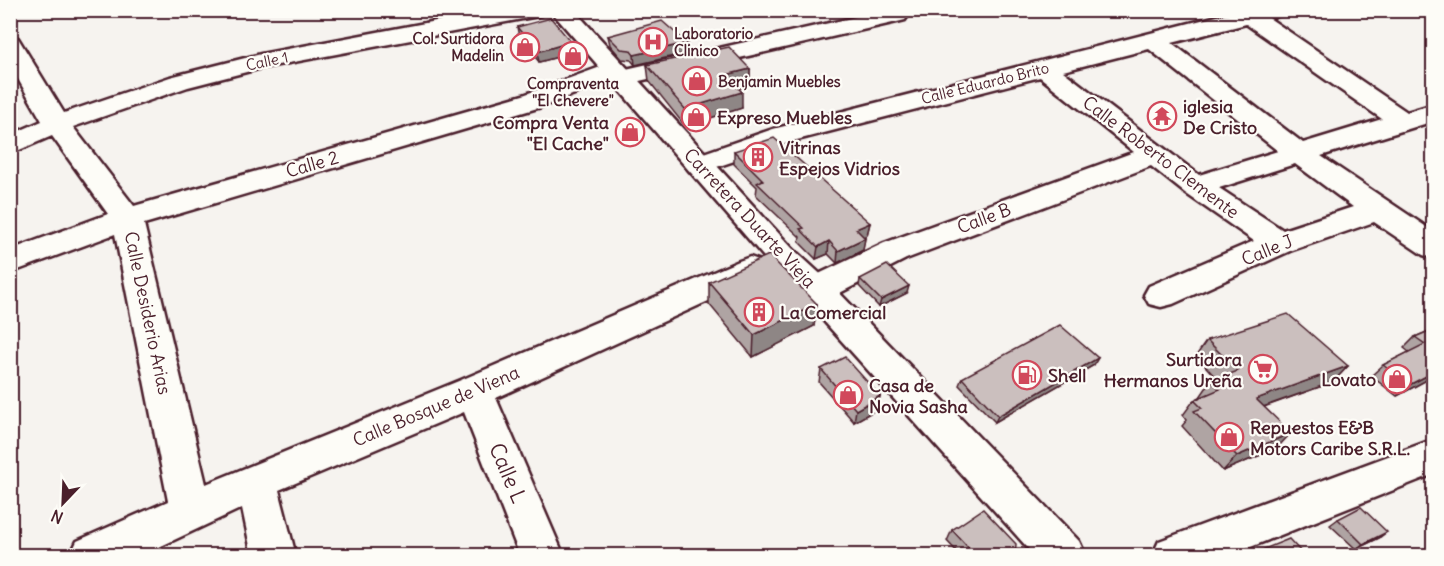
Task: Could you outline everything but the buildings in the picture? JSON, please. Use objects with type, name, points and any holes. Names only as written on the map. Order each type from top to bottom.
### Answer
[{"type":"street","points":[[1170,10],[1201,28]]},
{"type":"street","name":"Carretera Duarte Vieja","points":[[556,11],[618,74],[781,256],[816,290],[1064,555]]},
{"type":"street","name":"Calle 1","points":[[10,146],[57,124],[179,82],[261,61],[556,11]]},
{"type":"street","name":"Calle 2","points":[[10,262],[127,218],[618,74],[900,12]]},
{"type":"street","points":[[1261,13],[1401,120]]},
{"type":"street","name":"Calle Eduardo Brito","points":[[699,164],[783,135],[1261,13]]},
{"type":"street","points":[[1153,40],[1296,153],[1375,211],[1434,247]]},
{"type":"street","name":"Calle Desiderio Arias","points":[[10,43],[57,124],[127,218],[191,509]]},
{"type":"street","name":"Calle Roberto Clemente","points":[[1044,68],[1195,186],[1279,243]]},
{"type":"street","points":[[1195,186],[1401,120],[1434,112]]},
{"type":"street","name":"Calle B","points":[[816,290],[895,251],[1155,154]]},
{"type":"street","name":"Calle J","points":[[1161,295],[1279,243],[1375,211]]},
{"type":"street","name":"Calle Bosque de Viena","points":[[92,555],[256,480],[474,391],[781,256]]},
{"type":"street","name":"Calle L","points":[[474,391],[542,555]]},
{"type":"street","points":[[1174,555],[1434,456]]},
{"type":"street","points":[[256,480],[274,555]]},
{"type":"place","name":"Laboratorio Clinico","points":[[653,42]]},
{"type":"place","name":"Col. Surtidora Madelin","points":[[525,47]]},
{"type":"place","name":"Compraventa \"El Chevere\"","points":[[573,56]]},
{"type":"place","name":"Benjamin Muebles","points":[[697,81]]},
{"type":"place","name":"iglesia De Cristo","points":[[1162,116]]},
{"type":"place","name":"Expreso Muebles","points":[[696,117]]},
{"type":"place","name":"Compra Venta \"El Cache\"","points":[[630,132]]},
{"type":"place","name":"Vitrinas Espejos Vidrios","points":[[758,157]]},
{"type":"place","name":"La Comercial","points":[[759,312]]},
{"type":"place","name":"Surtidora Hermanos Ureña","points":[[1263,369]]},
{"type":"place","name":"Shell","points":[[1027,375]]},
{"type":"place","name":"Lovato","points":[[1397,379]]},
{"type":"place","name":"Casa de Novia Sasha","points":[[848,395]]},
{"type":"place","name":"Repuestos E&B Motors Caribe S.R.L.","points":[[1229,437]]}]
